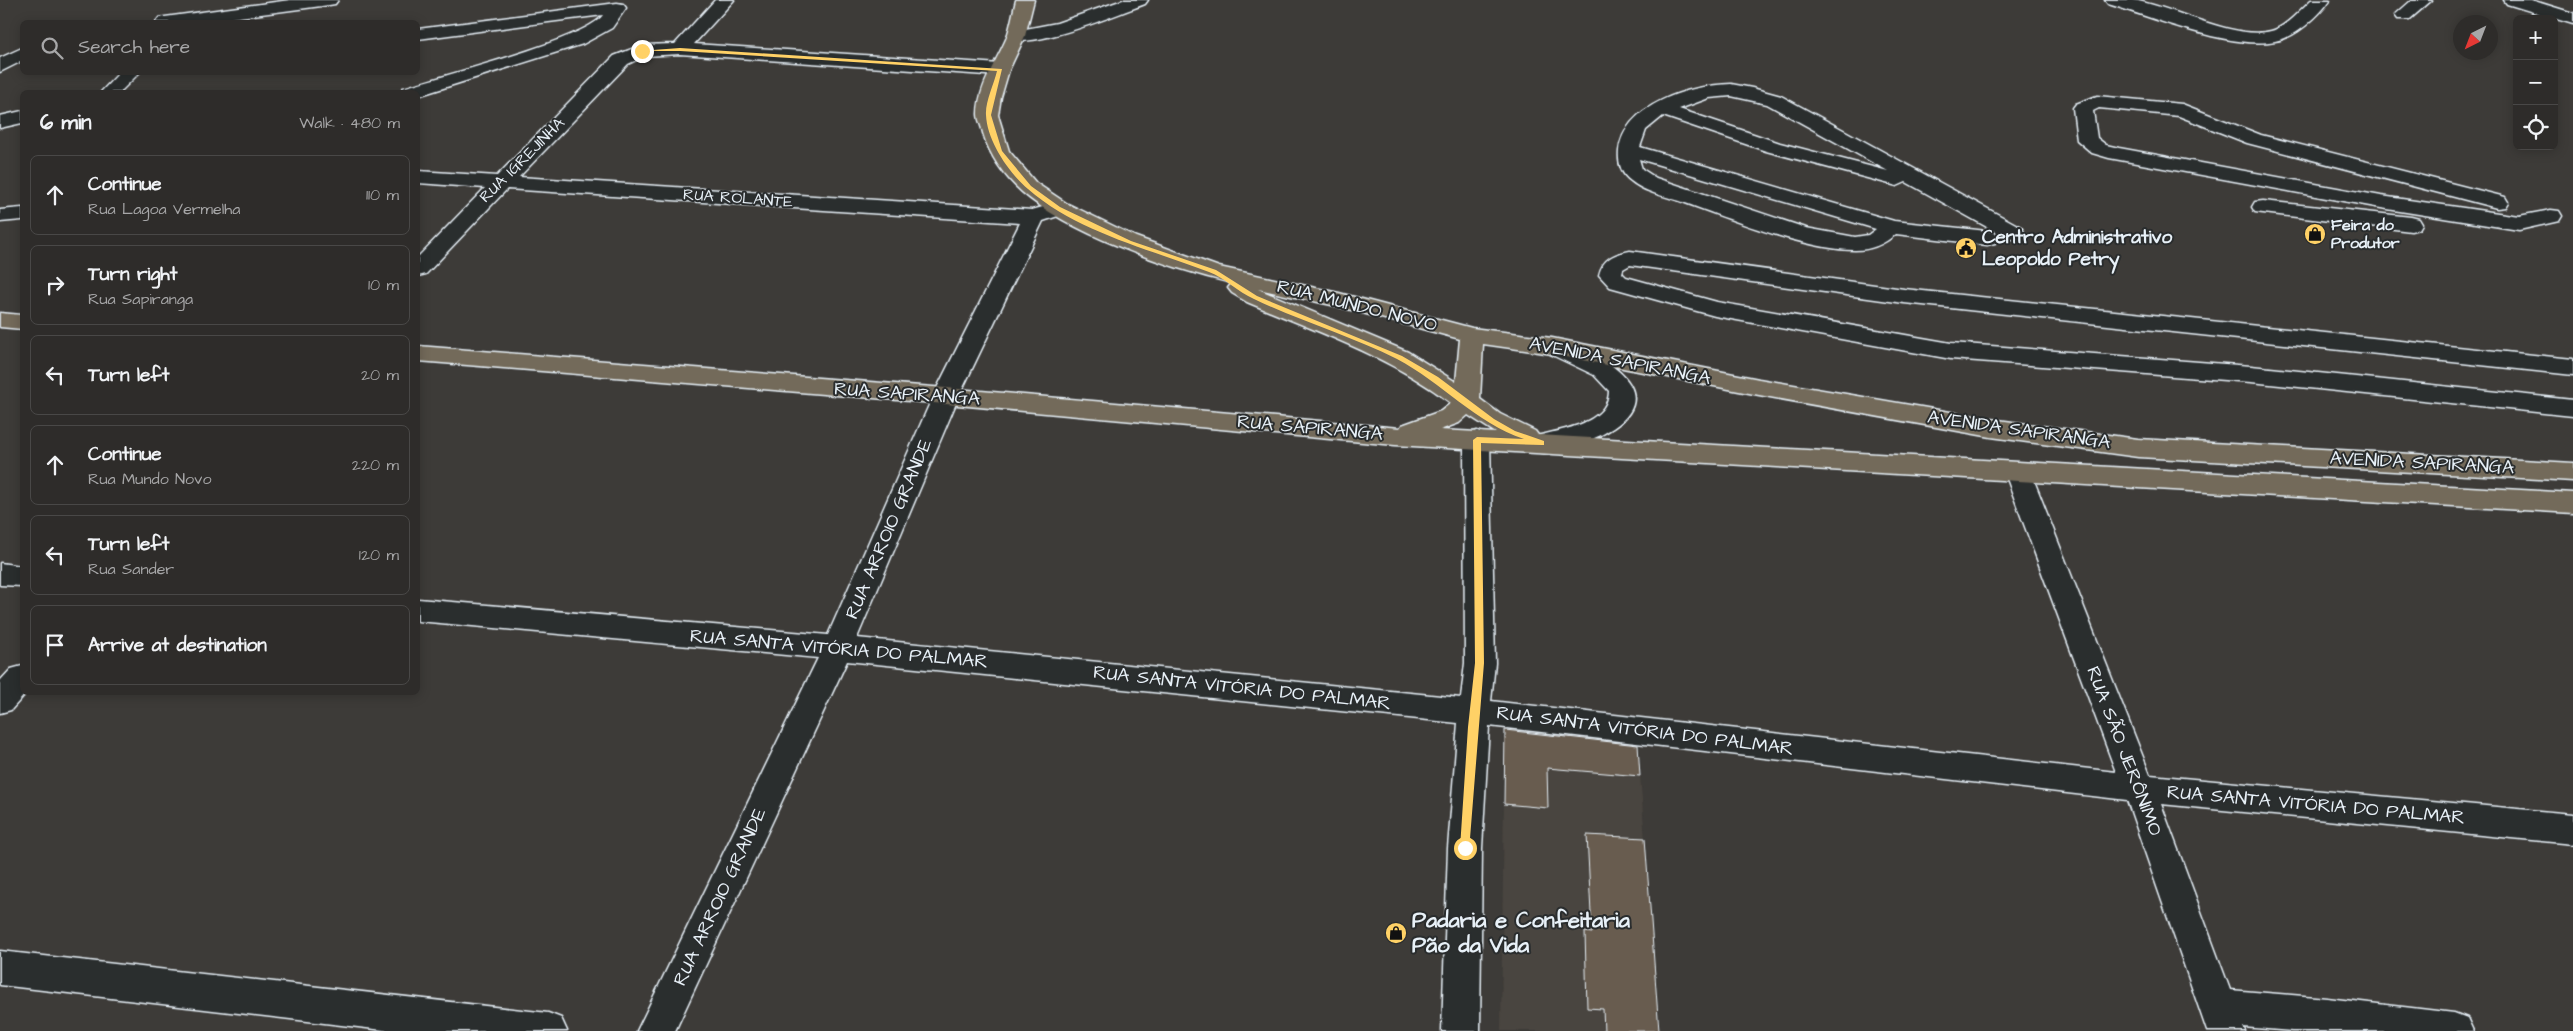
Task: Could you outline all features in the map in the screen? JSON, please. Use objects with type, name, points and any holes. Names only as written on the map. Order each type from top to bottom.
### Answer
[{"type":"main road","name":"RUA MUNDO NOVO","points":[[1025,0],[1016,36],[1000,70],[988,115],[999,152],[1029,187],[1046,212],[1214,272],[1339,300],[1472,335]]},
{"type":"main road","name":"RUA MUNDO NOVO","points":[[1214,272],[1255,297],[1418,367],[1512,433],[1542,443]]},
{"type":"main road","points":[[0,320],[20,322]]},
{"type":"main road","name":"AVENIDA SAPIRANGA","points":[[1472,335],[1552,346],[1759,387],[1991,428],[2138,448],[2573,472]]},
{"type":"main road","points":[[1467,403],[1472,335]]},
{"type":"main road","name":"RUA SAPIRANGA","points":[[420,354],[946,396],[1395,436],[1542,443]]},
{"type":"main road","name":"RUA SAPIRANGA","points":[[1395,436],[1437,424],[1450,417],[1467,403]]},
{"type":"main road","name":"AVENIDA SAPIRANGA","points":[[1542,443],[2018,473],[2573,503]]},
{"type":"street","points":[[680,49],[725,0]]},
{"type":"street","points":[[1016,36],[1042,33],[1139,0]]},
{"type":"street","points":[[2114,0],[2238,35],[2274,36],[2284,31],[2321,0]]},
{"type":"street","points":[[2404,15],[2423,0]]},
{"type":"street","points":[[2513,0],[2573,19]]},
{"type":"street","points":[[416,90],[577,40],[606,24],[613,4],[420,34]]},
{"type":"street","points":[[185,20],[322,6]]},
{"type":"street","points":[[2229,15],[2284,31]]},
{"type":"street","name":"RUA IGREJINHA","points":[[420,267],[499,183],[621,60],[654,49],[680,49]]},
{"type":"street","points":[[680,49],[1000,70]]},
{"type":"street","points":[[0,66],[20,55]]},
{"type":"street","points":[[112,90],[128,75]]},
{"type":"street","points":[[1892,227],[1873,241],[1843,244],[1812,238],[1659,186],[1637,176],[1629,166],[1629,150],[1633,136],[1640,123],[1661,109],[1714,91],[1747,90],[1774,100],[2013,232]]},
{"type":"street","points":[[2497,202],[2254,139],[2202,116],[2182,110],[2097,102],[2083,108],[2087,140],[2099,148],[2116,154],[2381,202],[2519,223]]},
{"type":"street","points":[[1661,109],[1773,147],[1937,190]]},
{"type":"street","points":[[0,122],[20,117]]},
{"type":"street","points":[[2254,139],[2262,180]]},
{"type":"street","points":[[1629,150],[1892,227],[1987,238]]},
{"type":"street","name":"RUA ROLANTE","points":[[420,177],[1046,212]]},
{"type":"street","points":[[2262,207],[2413,225],[2482,228],[2552,216]]},
{"type":"street","name":"RUA ARROIO GRANDE","points":[[656,1031],[838,648],[946,396],[1046,212]]},
{"type":"street","points":[[0,216],[20,214]]},
{"type":"street","points":[[2573,367],[1923,298],[1630,258],[1611,267],[1610,275],[1618,282],[1715,309],[1951,351],[2251,374],[2573,408]]},
{"type":"street","points":[[1542,443],[1592,430],[1610,418],[1621,405],[1623,397],[1621,387],[1613,377],[1594,363],[1552,346]]},
{"type":"street","points":[[1461,1031],[1465,848],[1473,727],[1480,663],[1477,440]]},
{"type":"street","name":"RUA SÃO JERÔNIMO","points":[[2018,473],[2139,788],[2222,1019]]},
{"type":"street","points":[[0,574],[20,576]]},
{"type":"street","name":"RUA SANTA VITÓRIA DO PALMAR","points":[[420,610],[838,648],[1476,712],[2139,788],[2573,829]]},
{"type":"street","points":[[0,701],[20,680]]},
{"type":"street","points":[[0,968],[548,1031]]},
{"type":"street","points":[[2222,1019],[2328,1016],[2454,1031]]},
{"type":"shaded area","points":[[1505,720],[1637,733],[1659,1031],[1501,1031]]},
{"type":"building","points":[[1505,730],[1638,745],[1640,776],[1547,768],[1548,808],[1504,804]]},
{"type":"building","points":[[1587,835],[1645,838],[1659,1031],[1604,1031],[1603,1009],[1587,1008],[1585,932],[1592,933]]},
{"type":"place","name":"Feira do Produtor","points":[[2315,234]]},
{"type":"place","name":"Centro Administrativo Leopoldo Petry","points":[[1966,248]]},
{"type":"place","name":"Padaria e Confeitaria Pão da Vida","points":[[1396,933]]},
{"type":"route","points":[[642,51],[680,49],[1000,70],[991,97],[988,115],[999,152],[1029,187],[1058,208],[1128,242],[1214,272],[1255,297],[1399,357],[1436,379],[1475,409],[1512,433],[1542,443],[1477,440],[1480,663],[1473,727],[1465,848]]}]
